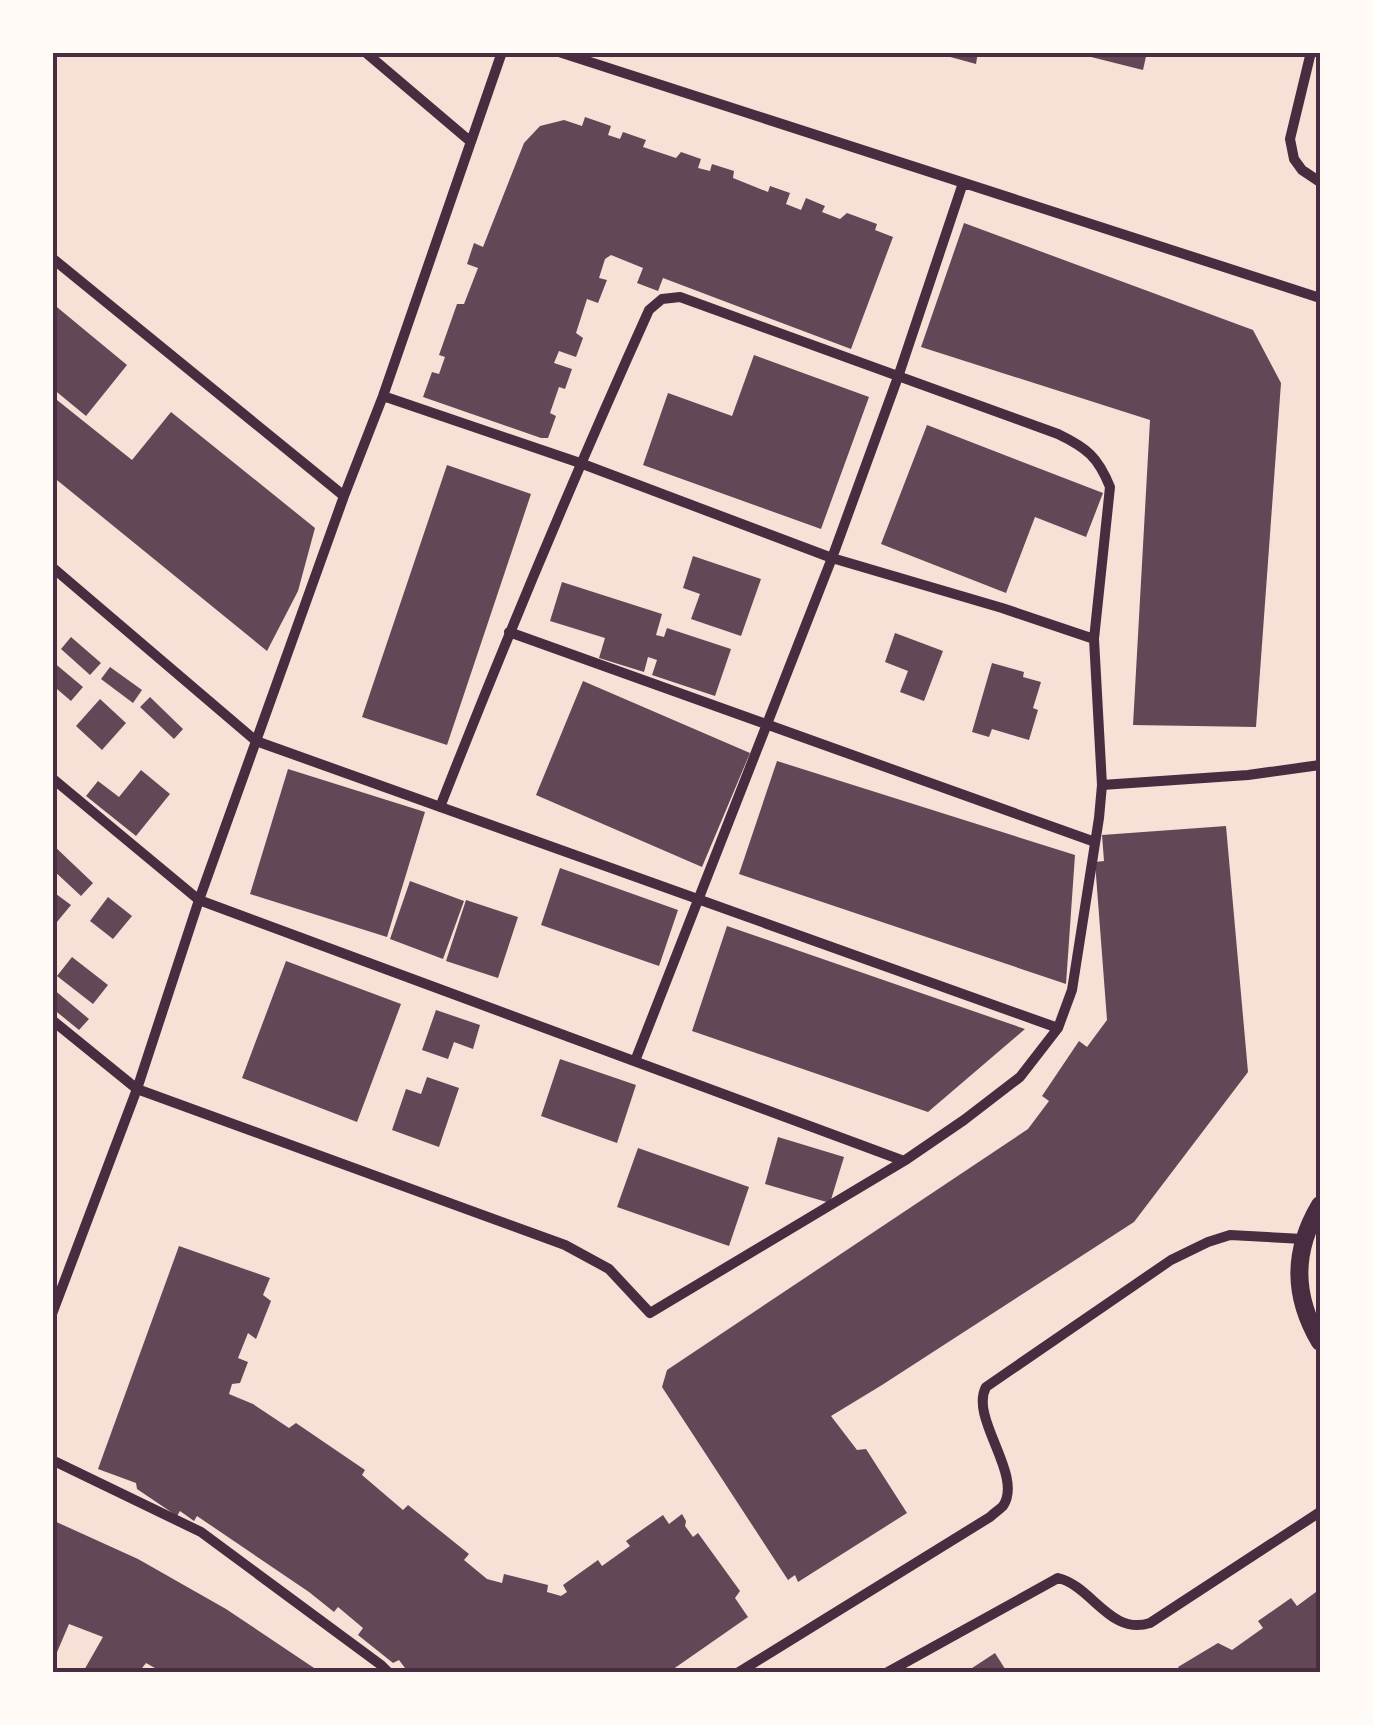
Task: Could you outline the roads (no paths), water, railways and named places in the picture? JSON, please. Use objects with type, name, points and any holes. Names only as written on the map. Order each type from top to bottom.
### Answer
[{"type":"street","points":[[365,52],[471,142]]},
{"type":"street","points":[[52,1314],[137,1089],[199,900],[383,396],[502,52]]},
{"type":"street","points":[[559,52],[1320,298]]},
{"type":"street","points":[[1311,52],[1290,138],[1294,158],[1302,170],[1320,182]]},
{"type":"street","points":[[635,1061],[832,558],[963,183]]},
{"type":"street","points":[[52,258],[344,496]]},
{"type":"street","points":[[52,1020],[137,1089],[565,1245],[609,1269],[650,1312],[904,1161],[964,1120],[1020,1077],[1058,1028],[1072,990],[1102,785],[1094,640],[1110,487],[1102,466],[1089,452],[1058,434],[680,298],[662,299],[650,310],[580,462],[440,807]]},
{"type":"street","points":[[383,396],[580,462],[832,558],[1002,608],[1094,640]]},
{"type":"street","points":[[52,567],[256,741],[1058,1028]]},
{"type":"street","points":[[509,632],[1095,842]]},
{"type":"street","points":[[1102,785],[1320,766]]},
{"type":"street","points":[[52,778],[199,900],[904,1161]]},
{"type":"street","points":[[1320,1205],[1304,1240],[1298,1278],[1306,1318],[1320,1342]]},
{"type":"street","points":[[738,1672],[990,1517],[1003,1505],[1007,1482],[984,1411],[982,1394],[986,1387],[1171,1260],[1208,1242],[1230,1235],[1304,1240]]},
{"type":"street","points":[[52,1460],[201,1532],[388,1672]]},
{"type":"street","points":[[888,1672],[1058,1578],[1070,1582],[1122,1624],[1150,1623],[1320,1512]]}]
